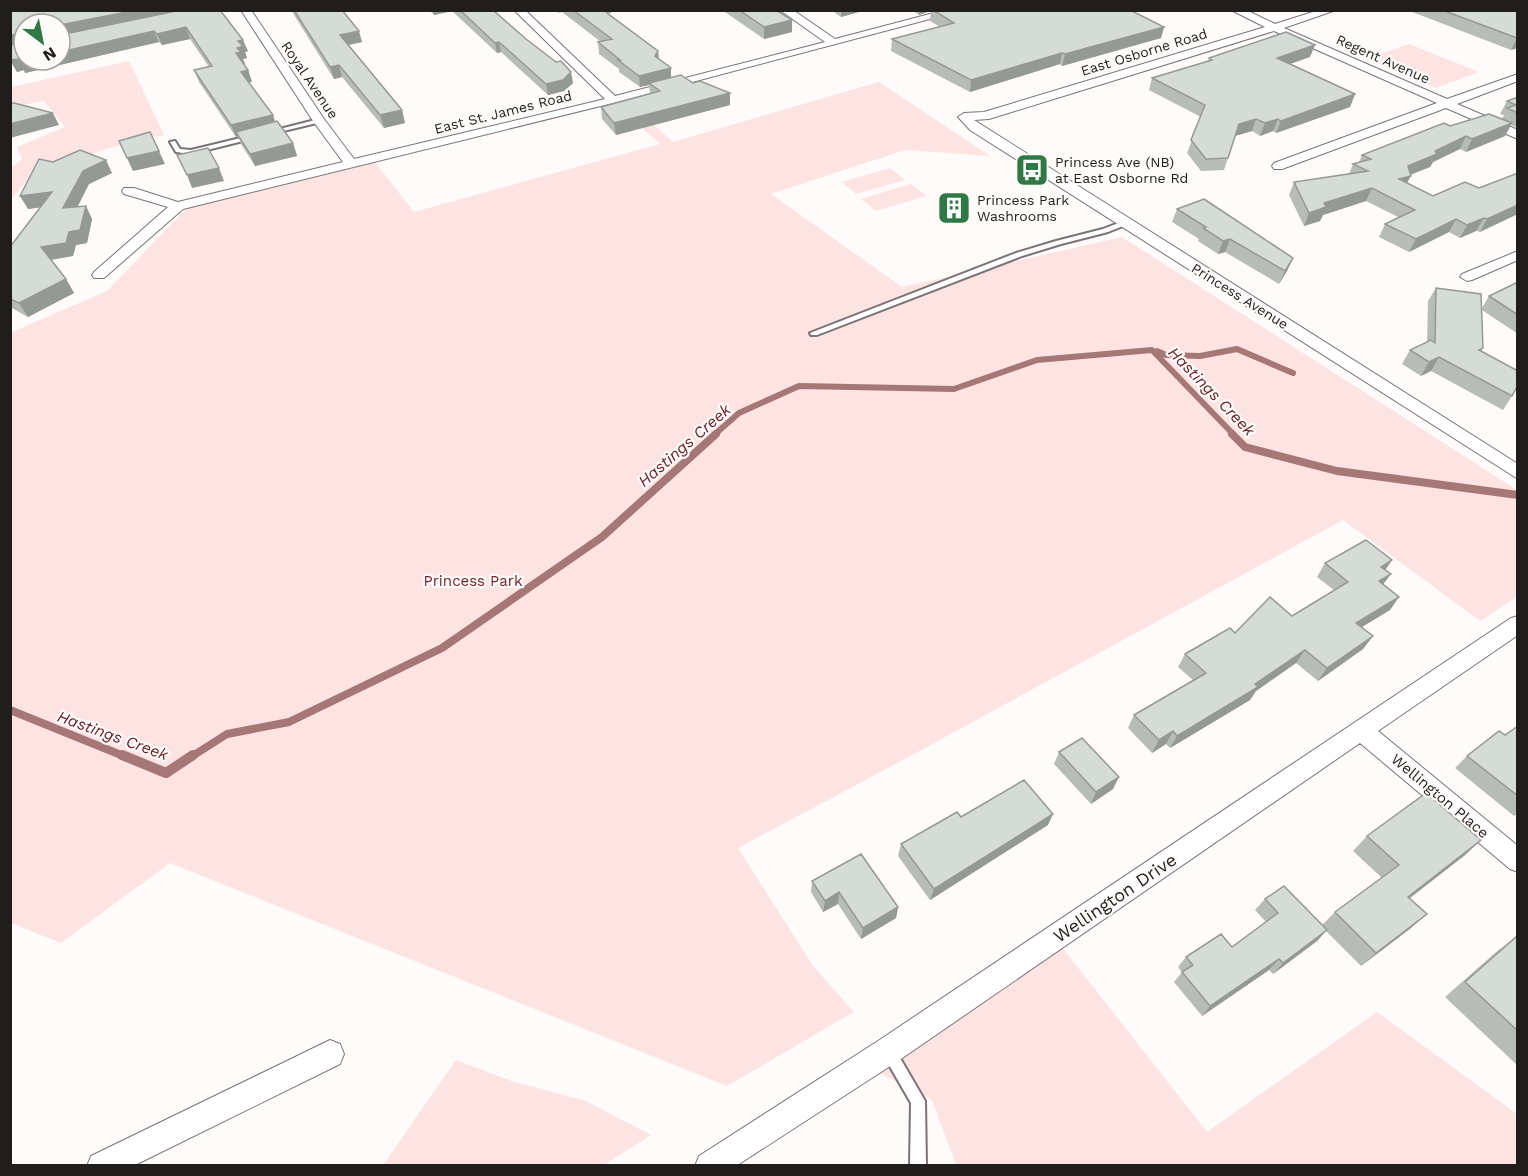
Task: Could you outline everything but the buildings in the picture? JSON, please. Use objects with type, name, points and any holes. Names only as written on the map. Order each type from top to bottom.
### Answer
[{"type":"street","name":"Royal Avenue","points":[[246,10],[319,121],[352,165]]},
{"type":"street","points":[[519,10],[613,100]]},
{"type":"street","points":[[784,10],[834,43]]},
{"type":"street","name":"East St. James Road","points":[[99,275],[178,206],[613,100],[959,10]]},
{"type":"street","name":"Regent Avenue","points":[[1236,10],[1518,135]]},
{"type":"street","name":"East Osborne Road","points":[[964,117],[985,116],[1331,10]]},
{"type":"street","points":[[1278,166],[1518,76]]},
{"type":"street","name":"Princess Avenue","points":[[964,117],[974,127],[1124,225],[1518,473]]},
{"type":"street","points":[[129,191],[178,206]]},
{"type":"street","points":[[1467,278],[1517,256]]},
{"type":"street","name":"Wellington Drive","points":[[709,1166],[888,1051],[1518,624]]},
{"type":"street","name":"Wellington Place","points":[[1362,731],[1518,861]]},
{"type":"street","points":[[101,1166],[330,1054]]},
{"type":"lane","points":[[172,142],[178,151],[191,152],[319,121]]},
{"type":"lane","points":[[814,333],[878,311],[1051,244],[1106,232],[1124,225]]},
{"type":"lane","points":[[888,1051],[918,1101],[918,1166]]},
{"type":"green space","points":[[1409,44],[1479,72],[1436,88],[1366,59]]},
{"type":"green space","points":[[129,61],[164,135],[113,147],[32,174],[11,200],[11,168],[22,159],[17,147],[65,127],[44,101],[12,107],[11,87]]},
{"type":"green space","name":"Princess Park","points":[[879,82],[990,156],[905,150],[771,194],[902,287],[1122,237],[1517,490],[1517,597],[1480,621],[1343,520],[738,848],[813,966],[854,1012],[727,1086],[170,863],[61,943],[11,923],[10,333],[107,291],[188,207],[374,161],[414,212],[660,144],[610,99],[621,96],[673,142]]},
{"type":"green space","points":[[890,168],[905,180],[856,194],[842,182]]},
{"type":"green space","points":[[911,184],[926,196],[876,211],[861,199]]},
{"type":"green space","points":[[1057,941],[1207,1132],[1377,1012],[1517,1114],[1517,1165],[956,1165],[932,1100],[864,1065]]},
{"type":"green space","points":[[456,1060],[511,1081],[586,1101],[651,1135],[604,1165],[383,1165]]},
{"type":"waterway","points":[[1157,351],[1166,355],[1200,356],[1237,349],[1293,373]]},
{"type":"waterway","name":"Hastings Creek","points":[[714,435],[739,413],[799,386],[954,389],[1037,360],[1152,350],[1234,435]]},
{"type":"waterway","name":"Hastings Creek","points":[[191,757],[227,734],[289,722],[442,648],[602,537],[716,434]]},
{"type":"waterway","name":"Hastings Creek","points":[[1232,434],[1245,447],[1337,471],[1518,495]]},
{"type":"waterway","name":"Hastings Creek","points":[[10,710],[126,757]]},
{"type":"waterway","name":"Hastings Creek","points":[[122,755],[166,773],[193,755]]},
{"type":"place","name":"Princess Ave (NB) at East Osborne Rd","points":[[1032,170]]},
{"type":"place","name":"Princess Park Washrooms","points":[[954,208]]}]
